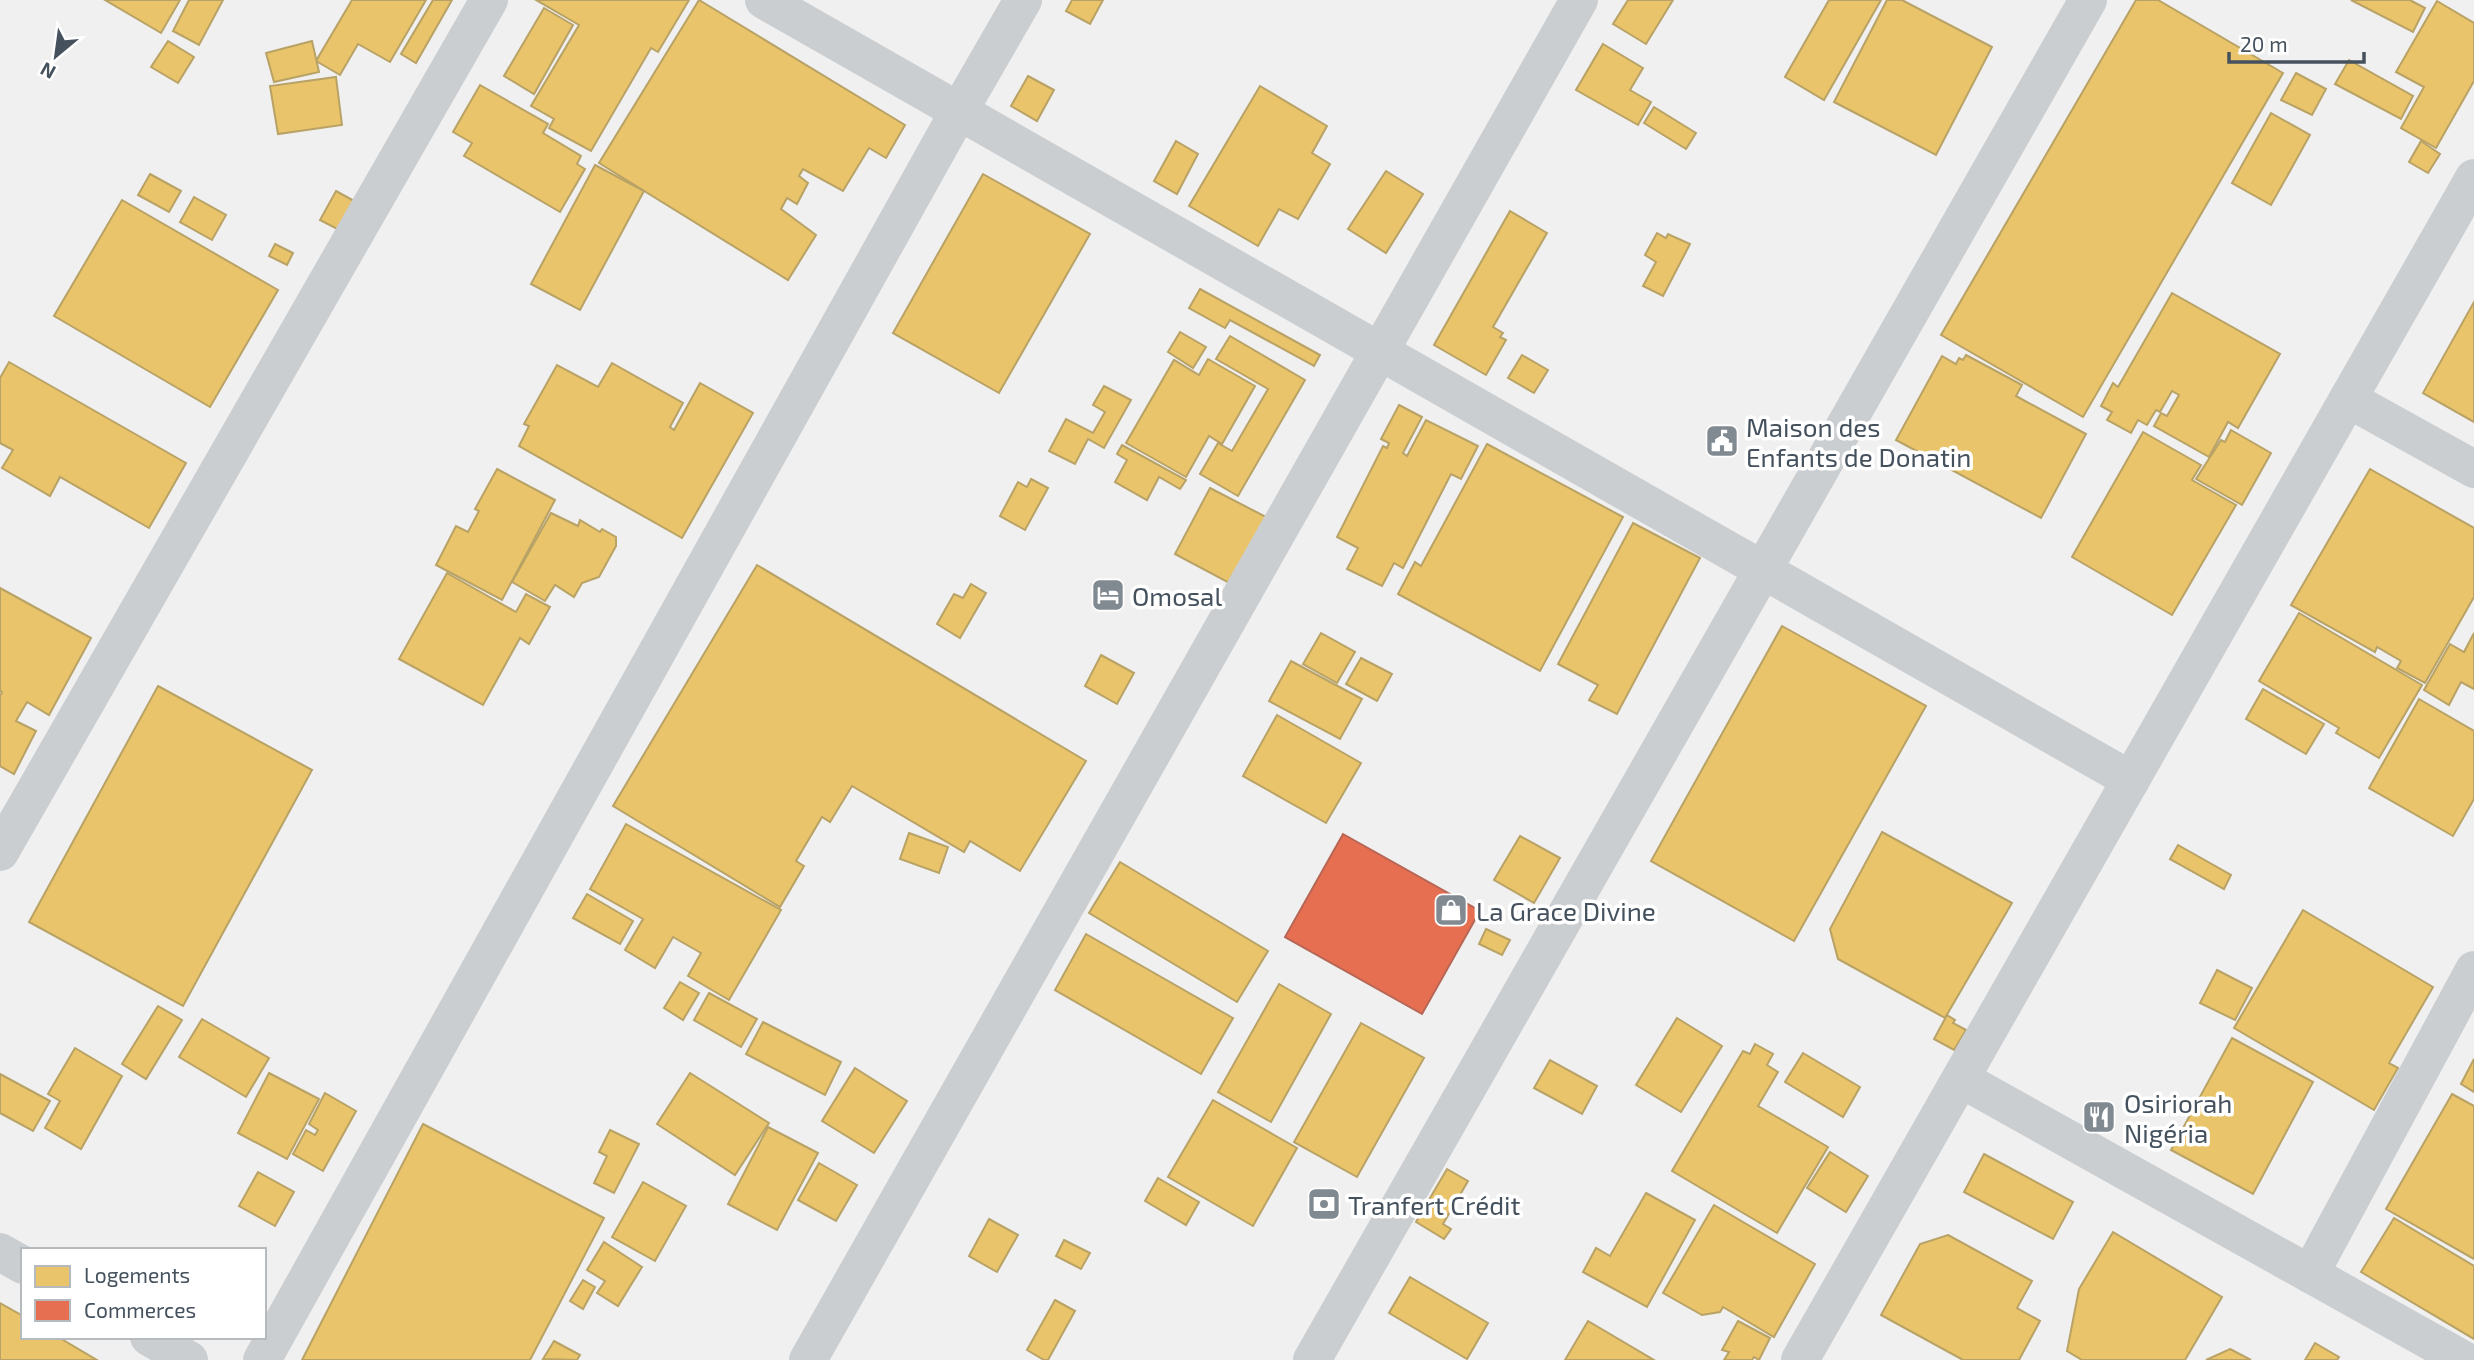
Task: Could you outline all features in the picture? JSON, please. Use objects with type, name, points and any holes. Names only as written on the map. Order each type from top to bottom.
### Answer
[{"type":"street","points":[[0,852],[489,0]]},
{"type":"street","points":[[764,0],[2131,780]]},
{"type":"street","points":[[262,1360],[958,111],[1023,0]]},
{"type":"street","points":[[808,1360],[1579,0]]},
{"type":"street","points":[[1312,1360],[2088,0]]},
{"type":"street","points":[[1800,1360],[2474,178]]},
{"type":"street","points":[[2348,398],[2474,469]]},
{"type":"street","points":[[2310,1274],[2474,970]]},
{"type":"street","points":[[1961,1079],[2464,1360]]},
{"type":"street","points":[[0,1252],[21,1264]]},
{"type":"street","points":[[152,1339],[189,1360]]},
{"type":"building: Logements","points":[[105,0],[180,0],[161,33]]},
{"type":"building: Logements","points":[[189,0],[223,0],[199,45],[173,31]]},
{"type":"building: Logements","points":[[352,0],[426,0],[390,62],[358,44],[340,75],[316,61]]},
{"type":"building: Logements","points":[[433,0],[452,0],[416,63],[401,54]]},
{"type":"building: Logements","points":[[536,0],[689,0],[658,52],[651,48],[591,151],[549,128],[554,119],[531,106],[579,25]]},
{"type":"building: Logements","points":[[699,0],[905,125],[886,158],[869,148],[843,191],[803,169],[799,176],[808,183],[797,204],[787,198],[781,209],[816,235],[788,280],[599,163]]},
{"type":"building: Logements","points":[[1072,0],[1103,0],[1090,24],[1066,11]]},
{"type":"building: Logements","points":[[1628,0],[1673,0],[1646,44],[1613,24]]},
{"type":"building: Logements","points":[[1829,0],[1881,0],[1824,100],[1785,77]]},
{"type":"building: Logements","points":[[1887,0],[1902,0],[1992,47],[1936,155],[1834,102]]},
{"type":"building: Logements","points":[[2136,0],[2158,0],[2283,73],[2083,417],[1941,335]]},
{"type":"building: Logements","points":[[2351,0],[2410,0],[2425,8],[2413,32]]},
{"type":"building: Logements","points":[[2437,1],[2474,23],[2474,81],[2436,148],[2401,128],[2424,87],[2396,72]]},
{"type":"building: Logements","points":[[544,8],[573,25],[534,94],[504,76]]},
{"type":"building: Logements","points":[[168,41],[194,57],[178,83],[151,67]]},
{"type":"building: Logements","points":[[312,41],[319,72],[274,82],[266,53]]},
{"type":"building: Logements","points":[[1603,44],[1643,68],[1630,90],[1651,102],[1638,125],[1576,90]]},
{"type":"building: Logements","points":[[2349,60],[2413,96],[2401,119],[2335,84]]},
{"type":"building: Logements","points":[[2296,73],[2326,89],[2312,115],[2281,100]]},
{"type":"building: Logements","points":[[1028,76],[1054,90],[1037,121],[1011,106]]},
{"type":"building: Logements","points":[[336,77],[342,125],[278,134],[270,86]]},
{"type":"building: Logements","points":[[480,85],[548,124],[543,133],[581,156],[577,164],[585,169],[560,212],[464,156],[472,143],[453,132]]},
{"type":"building: Logements","points":[[1260,86],[1327,126],[1312,153],[1330,164],[1298,219],[1279,209],[1258,246],[1189,206]]},
{"type":"building: Logements","points":[[1654,107],[1696,133],[1686,149],[1644,123]]},
{"type":"building: Logements","points":[[2271,113],[2310,135],[2271,205],[2232,183]]},
{"type":"building: Logements","points":[[1176,141],[1198,154],[1177,194],[1154,181]]},
{"type":"building: Logements","points":[[2421,141],[2440,154],[2428,173],[2409,162]]},
{"type":"building: Logements","points":[[595,165],[644,191],[580,310],[531,284]]},
{"type":"building: Logements","points":[[1386,171],[1423,194],[1386,253],[1348,229]]},
{"type":"building: Logements","points":[[150,174],[181,191],[169,212],[138,195]]},
{"type":"building: Logements","points":[[983,174],[1090,234],[999,393],[893,333]]},
{"type":"building: Logements","points":[[336,191],[356,202],[341,231],[320,220]]},
{"type":"building: Logements","points":[[194,197],[226,215],[212,240],[180,222]]},
{"type":"building: Logements","points":[[122,200],[278,290],[210,407],[54,316]]},
{"type":"building: Logements","points":[[1510,211],[1547,233],[1493,327],[1503,333],[1500,337],[1506,340],[1486,375],[1434,345]]},
{"type":"building: Logements","points":[[1657,233],[1666,238],[1668,234],[1690,244],[1663,296],[1643,286],[1656,262],[1645,255]]},
{"type":"building: Logements","points":[[275,244],[293,253],[287,265],[269,256]]},
{"type":"building: Logements","points":[[1200,289],[1320,355],[1314,366],[1230,320],[1225,328],[1189,308]]},
{"type":"building: Logements","points":[[2172,293],[2280,354],[2238,428],[2228,422],[2209,457],[2154,426],[2161,413],[2167,416],[2179,395],[2172,391],[2160,412],[2156,410],[2147,425],[2138,420],[2131,433],[2107,420],[2112,412],[2101,406],[2113,383],[2118,387]]},
{"type":"building: Logements","points":[[2474,302],[2474,422],[2423,393]]},
{"type":"building: Logements","points":[[1180,332],[1206,347],[1193,368],[1168,352]]},
{"type":"building: Logements","points":[[1230,336],[1305,380],[1238,496],[1200,474],[1218,443],[1232,451],[1268,389],[1216,359]]},
{"type":"building: Logements","points":[[1522,355],[1548,370],[1534,393],[1508,378]]},
{"type":"building: Logements","points":[[1966,355],[2022,385],[2016,396],[2086,434],[2041,518],[1896,440],[1942,356],[1956,364],[1959,358],[1963,360]]},
{"type":"building: Logements","points":[[1208,359],[1255,386],[1222,444],[1209,436],[1186,477],[1126,443],[1174,360],[1199,375]]},
{"type":"building: Logements","points":[[9,362],[186,463],[149,528],[60,477],[50,496],[2,468],[13,450],[0,443],[0,378]]},
{"type":"building: Logements","points":[[612,363],[683,403],[670,427],[674,430],[700,383],[753,413],[682,538],[519,446],[529,426],[524,424],[557,365],[598,387]]},
{"type":"building: Logements","points":[[1104,386],[1131,400],[1104,448],[1088,439],[1075,464],[1049,451],[1066,419],[1093,433],[1105,412],[1093,405]]},
{"type":"building: Logements","points":[[1399,405],[1422,417],[1403,453],[1407,456],[1426,420],[1478,446],[1461,479],[1451,474],[1403,568],[1394,563],[1382,586],[1347,569],[1358,548],[1337,537],[1383,446],[1387,448],[1389,443],[1381,439]]},
{"type":"building: Logements","points":[[2231,430],[2271,453],[2242,505],[2196,479],[2221,440],[2225,442]]},
{"type":"building: Logements","points":[[2143,432],[2201,465],[2192,480],[2236,505],[2172,615],[2072,557]]},
{"type":"building: Logements","points":[[1487,444],[1623,517],[1540,671],[1398,594],[1415,562],[1421,566]]},
{"type":"building: Logements","points":[[1122,445],[1186,480],[1180,489],[1159,477],[1147,500],[1115,482],[1127,460],[1117,454]]},
{"type":"building: Logements","points":[[497,469],[555,500],[502,600],[436,565],[456,526],[468,532],[479,511],[475,509]]},
{"type":"building: Logements","points":[[2370,469],[2474,528],[2474,597],[2425,683],[2397,668],[2401,661],[2377,647],[2375,652],[2291,605]]},
{"type":"building: Logements","points":[[1031,479],[1048,488],[1025,530],[1000,516],[1018,482],[1027,487]]},
{"type":"building: Logements","points":[[1210,488],[1266,517],[1233,585],[1175,554]]},
{"type":"building: Logements","points":[[551,513],[578,526],[580,520],[600,532],[602,529],[616,537],[616,546],[599,577],[582,583],[574,597],[555,585],[545,601],[512,582]]},
{"type":"building: Logements","points":[[1633,523],[1700,558],[1617,714],[1589,700],[1598,685],[1558,664]]},
{"type":"building: Logements","points":[[757,565],[1086,761],[1020,871],[970,841],[964,852],[852,786],[830,822],[822,817],[796,861],[804,866],[780,907],[613,806]]},
{"type":"building: Logements","points":[[447,573],[516,612],[526,594],[550,607],[529,644],[520,638],[483,705],[399,659]]},
{"type":"building: Logements","points":[[971,584],[986,593],[960,638],[937,624],[954,594],[963,598]]},
{"type":"building: Logements","points":[[0,588],[91,638],[49,715],[27,702],[16,721],[36,731],[14,774],[0,766]]},
{"type":"building: Logements","points":[[2299,613],[2422,685],[2379,758],[2336,733],[2339,728],[2259,681]]},
{"type":"building: Logements","points":[[1782,626],[1926,706],[1794,941],[1651,861]]},
{"type":"building: Logements","points":[[1321,633],[1355,652],[1337,683],[1303,664]]},
{"type":"building: Logements","points":[[2474,633],[2474,689],[2461,682],[2449,705],[2424,690],[2450,644],[2464,652]]},
{"type":"building: Logements","points":[[1101,655],[1134,673],[1117,704],[1085,686]]},
{"type":"building: Logements","points":[[1361,658],[1392,674],[1377,701],[1346,684]]},
{"type":"building: Logements","points":[[1291,661],[1362,699],[1340,739],[1269,701]]},
{"type":"building: Logements","points":[[158,686],[312,770],[183,1006],[29,922]]},
{"type":"building: Logements","points":[[2263,689],[2324,724],[2306,754],[2246,719]]},
{"type":"building: Logements","points":[[2419,699],[2474,731],[2474,799],[2453,836],[2369,788]]},
{"type":"building: Logements","points":[[1277,715],[1361,763],[1326,823],[1243,776]]},
{"type":"building: Logements","points":[[626,824],[781,910],[729,1000],[688,976],[701,953],[673,937],[655,968],[625,950],[643,919],[590,889]]},
{"type":"building: Logements","points":[[1882,832],[2012,903],[1945,1018],[1838,959],[1830,929]]},
{"type":"building: Logements","points":[[909,833],[948,847],[939,873],[900,859]]},
{"type":"building: Logements","points":[[1520,836],[1560,858],[1534,903],[1494,880]]},
{"type":"building: Logements","points":[[2178,845],[2231,875],[2224,889],[2170,859]]},
{"type":"building: Logements","points":[[1120,862],[1268,951],[1237,1002],[1089,913]]},
{"type":"building: Logements","points":[[587,894],[633,921],[620,944],[573,918]]},
{"type":"building: Logements","points":[[2303,910],[2433,987],[2389,1063],[2398,1068],[2374,1110],[2234,1028]]},
{"type":"building: Logements","points":[[1486,929],[1510,940],[1502,955],[1479,944]]},
{"type":"building: Logements","points":[[1086,934],[1233,1018],[1201,1074],[1055,990]]},
{"type":"building: Logements","points":[[2217,970],[2252,988],[2235,1020],[2200,1003]]},
{"type":"building: Logements","points":[[680,982],[699,993],[683,1020],[664,1008]]},
{"type":"building: Logements","points":[[1279,984],[1331,1014],[1271,1122],[1218,1092]]},
{"type":"building: Logements","points":[[709,993],[757,1019],[741,1047],[694,1020]]},
{"type":"building: Logements","points":[[158,1006],[182,1020],[146,1079],[122,1064]]},
{"type":"building: Logements","points":[[1947,1015],[1955,1020],[1953,1023],[1966,1030],[1954,1050],[1934,1039]]},
{"type":"building: Logements","points":[[1677,1018],[1722,1046],[1681,1112],[1636,1085]]},
{"type":"building: Logements","points":[[202,1019],[269,1058],[246,1097],[179,1057]]},
{"type":"building: Logements","points":[[763,1022],[841,1062],[825,1095],[746,1054]]},
{"type":"building: Logements","points":[[1361,1023],[1424,1058],[1357,1177],[1294,1142]]},
{"type":"building: Logements","points":[[2232,1038],[2313,1082],[2253,1194],[2171,1150]]},
{"type":"building: Logements","points":[[1755,1044],[1773,1054],[1767,1065],[1778,1072],[1758,1106],[1828,1147],[1777,1233],[1672,1171],[1743,1051],[1750,1054]]},
{"type":"building: Logements","points":[[75,1048],[122,1076],[81,1149],[45,1128],[60,1101],[48,1094]]},
{"type":"building: Logements","points":[[1803,1053],[1860,1087],[1843,1117],[1785,1082]]},
{"type":"building: Logements","points":[[2474,1059],[2474,1092],[2461,1084]]},
{"type":"building: Logements","points":[[1550,1060],[1597,1086],[1582,1114],[1534,1088]]},
{"type":"building: Logements","points":[[855,1068],[907,1101],[874,1153],[822,1121]]},
{"type":"building: Logements","points":[[269,1073],[319,1099],[287,1159],[238,1133]]},
{"type":"building: Logements","points":[[690,1073],[769,1123],[735,1175],[657,1124]]},
{"type":"building: Logements","points":[[0,1074],[50,1101],[33,1131],[0,1113]]},
{"type":"building: Logements","points":[[325,1093],[356,1111],[323,1171],[293,1154],[306,1130],[315,1135],[318,1130],[309,1124]]},
{"type":"building: Logements","points":[[2452,1094],[2474,1106],[2474,1259],[2386,1209]]},
{"type":"building: Logements","points":[[1213,1100],[1297,1148],[1253,1226],[1168,1177]]},
{"type":"building: Logements","points":[[423,1124],[604,1218],[530,1360],[302,1360]]},
{"type":"building: Logements","points":[[768,1127],[818,1153],[777,1230],[728,1204]]},
{"type":"building: Logements","points":[[610,1130],[639,1144],[614,1193],[594,1183],[607,1156],[599,1152]]},
{"type":"building: Logements","points":[[1830,1152],[1868,1176],[1846,1212],[1807,1188]]},
{"type":"building: Logements","points":[[1984,1154],[2073,1202],[2053,1239],[1964,1192]]},
{"type":"building: Logements","points":[[819,1163],[857,1185],[836,1221],[798,1200]]},
{"type":"building: Logements","points":[[1447,1169],[1468,1181],[1443,1224],[1451,1229],[1444,1239],[1416,1222]]},
{"type":"building: Logements","points":[[258,1172],[294,1192],[275,1226],[239,1206]]},
{"type":"building: Logements","points":[[1158,1178],[1199,1202],[1186,1225],[1145,1201]]},
{"type":"building: Logements","points":[[643,1182],[686,1206],[655,1261],[612,1237]]},
{"type":"building: Logements","points":[[1646,1193],[1695,1220],[1647,1307],[1583,1272],[1596,1248],[1610,1256]]},
{"type":"building: Logements","points":[[1714,1205],[1815,1264],[1774,1337],[1723,1307],[1720,1312],[1702,1315],[1663,1293]]},
{"type":"building: Logements","points":[[2394,1218],[2474,1266],[2474,1339],[2361,1272]]},
{"type":"building: Logements","points":[[989,1219],[1018,1235],[997,1272],[969,1256]]},
{"type":"building: Logements","points":[[2113,1232],[2222,1297],[2185,1360],[2082,1360],[2067,1351],[2079,1289]]},
{"type":"building: Logements","points":[[1948,1235],[2032,1281],[2017,1308],[2040,1321],[2019,1360],[1963,1360],[1881,1315],[1920,1244]]},
{"type":"building: Logements","points":[[1064,1240],[1090,1253],[1081,1269],[1056,1256]]},
{"type":"building: Logements","points":[[604,1242],[642,1267],[618,1306],[597,1293],[605,1281],[587,1270]]},
{"type":"building: Logements","points":[[1410,1277],[1488,1323],[1467,1359],[1389,1313]]},
{"type":"building: Logements","points":[[583,1280],[595,1287],[583,1309],[570,1301]]},
{"type":"building: Logements","points":[[1055,1300],[1075,1311],[1048,1360],[1044,1360],[1027,1350]]},
{"type":"building: Logements","points":[[0,1303],[21,1315],[21,1339],[61,1339],[97,1360],[0,1360]]},
{"type":"building: Logements","points":[[1588,1321],[1654,1360],[1565,1360]]},
{"type":"building: Logements","points":[[1738,1321],[1770,1338],[1759,1360],[1754,1357],[1752,1360],[1724,1360],[1729,1352],[1722,1350]]},
{"type":"building: Logements","points":[[554,1341],[580,1355],[577,1360],[543,1359]]},
{"type":"building: Logements","points":[[2315,1343],[2339,1357],[2337,1360],[2305,1360]]},
{"type":"building: Logements","points":[[2230,1349],[2251,1360],[2206,1360]]},
{"type":"building: Commerces","points":[[1343,834],[1480,911],[1422,1014],[1285,937]]},
{"type":"place","name":"Maison des Enfants de Donatin","points":[[1722,441]]},
{"type":"place","name":"Omosal","points":[[1108,595]]},
{"type":"place","name":"La Grace Divine","points":[[1451,910]]},
{"type":"place","name":"Osiriorah Nigéria","points":[[2099,1117]]},
{"type":"place","name":"Tranfert Crédit","points":[[1324,1204]]}]
